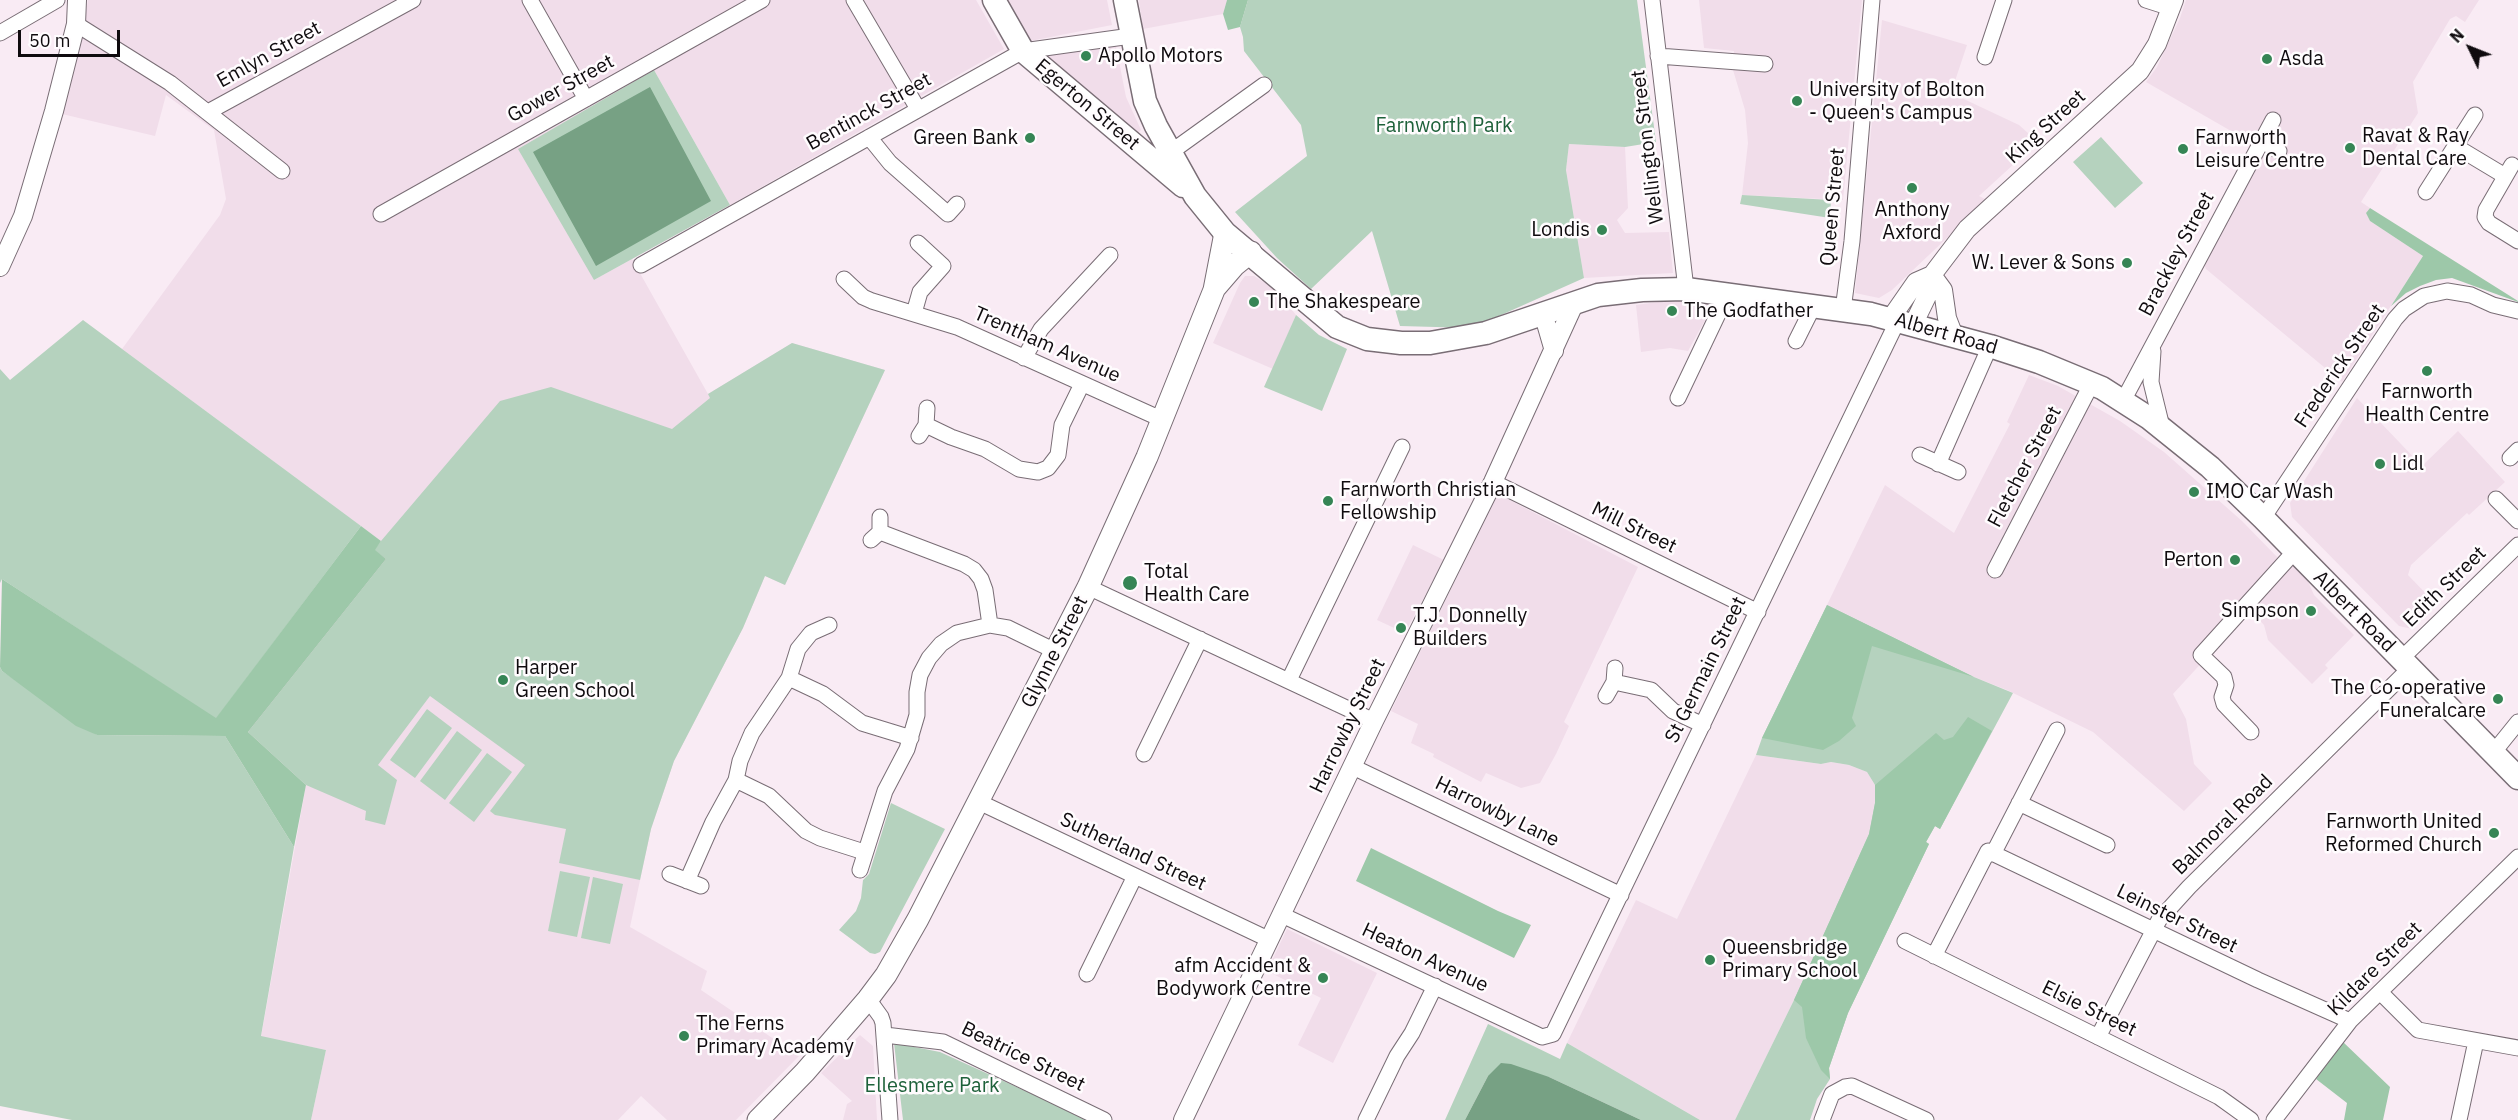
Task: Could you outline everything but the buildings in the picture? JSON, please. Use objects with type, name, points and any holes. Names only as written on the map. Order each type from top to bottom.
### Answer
[{"type":"main road","name":"Egerton Street","points":[[994,0],[1023,51],[1195,196]]},
{"type":"main road","points":[[1125,0],[1144,101],[1156,126],[1235,223],[1251,252]]},
{"type":"main road","points":[[1174,150],[1195,196],[1225,233],[1251,252]]},
{"type":"main road","name":"Glynne Street","points":[[758,1120],[813,1063],[868,999],[886,975],[918,919],[1088,587],[1147,457],[1214,290],[1225,233]]},
{"type":"main road","name":"Albert Road","points":[[1251,252],[1337,327],[1367,339],[1411,343],[1458,339],[1486,333],[1598,295],[1642,290],[1686,289],[1814,305],[1901,321],[1990,346],[2092,383],[2162,427],[2211,467],[2518,778]]},
{"type":"main road","name":"Glynne Street","points":[[1214,290],[1235,265],[1251,252]]},
{"type":"street","points":[[0,33],[57,0]]},
{"type":"street","points":[[0,267],[23,216],[54,111],[76,24],[77,0]]},
{"type":"street","name":"Emlyn Street","points":[[208,112],[413,0]]},
{"type":"street","points":[[530,0],[586,99]]},
{"type":"street","name":"Gower Street","points":[[381,214],[762,0]]},
{"type":"street","points":[[854,0],[918,109]]},
{"type":"street","name":"Wellington Street","points":[[1652,0],[1686,289]]},
{"type":"street","name":"Queen Street","points":[[1843,310],[1852,241],[1872,0]]},
{"type":"street","points":[[1986,57],[2004,0]]},
{"type":"street","points":[[2146,0],[2173,4]]},
{"type":"street","name":"King Street","points":[[1901,321],[1930,290],[1932,275],[1967,229],[2140,70],[2157,44],[2173,4]]},
{"type":"street","name":"Emlyn Street","points":[[76,24],[170,83],[282,171]]},
{"type":"street","name":"Bentinck Street","points":[[641,265],[1023,51],[1131,36]]},
{"type":"street","points":[[1658,56],[1765,64]]},
{"type":"street","points":[[1174,150],[1264,85]]},
{"type":"street","points":[[2426,192],[2475,115]]},
{"type":"street","name":"Brackley Street","points":[[2123,401],[2273,120]]},
{"type":"street","points":[[869,137],[890,163],[948,214],[957,204]]},
{"type":"street","points":[[2262,141],[2279,151]]},
{"type":"street","points":[[2455,146],[2509,171],[2486,210],[2485,217],[2489,223],[2518,241]]},
{"type":"street","points":[[914,313],[920,292],[943,266],[918,243]]},
{"type":"street","points":[[1024,358],[1041,329],[1110,255]]},
{"type":"street","points":[[1932,275],[1943,290],[1947,318],[1954,336]]},
{"type":"street","name":"Trentham Avenue","points":[[844,279],[863,297],[872,301],[957,327],[1161,419]]},
{"type":"street","name":"Frederick Street","points":[[2263,518],[2395,319],[2409,305],[2424,296],[2447,291],[2471,295],[2493,305],[2518,311]]},
{"type":"street","points":[[1678,398],[1728,293]]},
{"type":"street","name":"Harrowby Street","points":[[1182,1120],[1374,721],[1493,482],[1575,302]]},
{"type":"street","points":[[1796,341],[1814,305]]},
{"type":"street","points":[[1543,313],[1554,351]]},
{"type":"street","name":"St Germain Street","points":[[1550,1036],[1556,1030],[1901,321]]},
{"type":"street","name":"Brackley Street","points":[[2154,345],[2151,382],[2162,427]]},
{"type":"street","points":[[1938,464],[1990,346]]},
{"type":"street","name":"Fletcher Street","points":[[1995,570],[2092,383]]},
{"type":"street","points":[[927,408],[922,431],[985,448],[1018,469],[1038,472],[1052,464],[1058,455],[1062,425],[1082,384]]},
{"type":"street","points":[[1289,680],[1402,447]]},
{"type":"street","points":[[1920,455],[1958,472]]},
{"type":"street","name":"Mill Street","points":[[1493,482],[1758,612]]},
{"type":"street","points":[[2496,499],[2518,521]]},
{"type":"street","points":[[877,530],[974,570],[985,590],[990,625]]},
{"type":"street","name":"Edith Street","points":[[2406,664],[2518,545]]},
{"type":"street","points":[[2251,732],[2224,704],[2222,698],[2226,685],[2224,677],[2202,655],[2295,551]]},
{"type":"street","points":[[1088,587],[1374,721]]},
{"type":"street","points":[[860,870],[885,791],[911,738],[917,715],[920,675],[929,658],[941,644],[957,633],[990,625],[1008,628],[1055,651]]},
{"type":"street","points":[[670,874],[694,884],[713,822],[736,780],[740,761],[752,733],[789,678],[807,628],[829,626]]},
{"type":"street","points":[[1144,754],[1159,741],[1200,639]]},
{"type":"street","name":"Balmoral Road","points":[[2098,1037],[2153,930],[2189,887],[2406,664]]},
{"type":"street","points":[[789,678],[823,694],[862,723],[911,738]]},
{"type":"street","points":[[1612,682],[1651,690],[1673,711],[1703,725]]},
{"type":"street","points":[[2493,753],[2518,722]]},
{"type":"street","points":[[1934,956],[2057,730]]},
{"type":"street","name":"Harrowby Lane","points":[[1353,767],[1621,895]]},
{"type":"street","points":[[736,780],[769,796],[806,831],[820,838],[864,852]]},
{"type":"street","name":"Sutherland Street","points":[[978,802],[1270,939]]},
{"type":"street","points":[[2019,803],[2107,845]]},
{"type":"street","name":"Leinster Street","points":[[1990,852],[2350,1021]]},
{"type":"street","name":"Kildare Street","points":[[2274,1120],[2350,1021],[2518,857]]},
{"type":"street","points":[[1087,974],[1135,876]]},
{"type":"street","name":"Heaton Avenue","points":[[1282,915],[1542,1037],[1550,1036]]},
{"type":"street","name":"Elsie Street","points":[[1905,941],[2218,1097],[2251,1120]]},
{"type":"street","points":[[1366,1120],[1388,1092],[1435,986]]},
{"type":"street","points":[[2380,992],[2418,1030],[2518,1048]]},
{"type":"street","points":[[868,999],[881,1017],[885,1035],[890,1120]]},
{"type":"street","name":"Beatrice Street","points":[[885,1035],[943,1042],[1104,1120]]},
{"type":"street","points":[[2459,1120],[2459,1092],[2476,1041]]},
{"type":"street","points":[[1822,1120],[1832,1094],[1852,1086],[1926,1120]]},
{"type":"shaded area","points":[[88,0],[976,0],[1004,49],[730,205],[654,70],[594,280],[632,259],[708,394],[792,343],[885,370],[785,585],[765,576],[743,628],[674,761],[651,829],[630,927],[707,971],[701,990],[799,1056],[736,1120],[667,1120],[641,1096],[618,1120],[311,1120],[326,1050],[261,1037],[306,785],[248,732],[381,541],[122,349],[220,215],[226,199],[214,130],[166,95],[155,136],[62,114],[81,44]]},
{"type":"shaded area","points":[[1000,0],[1107,0],[1112,25],[1025,42]]},
{"type":"shaded area","points":[[1139,0],[1227,0],[1223,14],[1143,29]]},
{"type":"shaded area","points":[[1227,0],[1248,0],[1240,27],[1228,30],[1223,14]]},
{"type":"shaded area","name":"University of Bolton - Queen's Campus","points":[[1699,0],[1862,0],[1843,200],[1742,195],[1748,143],[1745,110],[1733,70],[1734,51],[1704,48]]},
{"type":"shaded area","points":[[2186,0],[2479,0],[2465,22],[2456,16],[2450,19],[2413,82],[2418,113],[2361,202],[2370,208],[2366,213],[2370,221],[2423,256],[2342,382],[2206,269],[2203,262],[2264,150],[2146,82],[2157,67]]},
{"type":"shaded area","points":[[1882,20],[1967,45],[1951,93],[2019,125],[2038,142],[1979,196],[1987,200],[1892,290],[1879,298],[1855,293]]},
{"type":"shaded area","points":[[1115,41],[1126,97],[1141,130],[1138,133],[1041,57]]},
{"type":"shaded area","points":[[650,87],[711,201],[596,266],[533,152]]},
{"type":"shaded area","points":[[1569,144],[1625,147],[1628,208],[1617,220],[1625,233],[1669,232],[1673,273],[1584,278],[1566,170]]},
{"type":"shaded area","points":[[2370,208],[2518,302],[2452,278],[2436,280],[2420,286],[2406,293],[2391,306],[2423,256],[2370,221],[2366,213]]},
{"type":"shaded area","points":[[1245,276],[1254,276],[1275,289],[1296,315],[1273,369],[1213,343]]},
{"type":"shaded area","points":[[1666,301],[1714,304],[1688,351],[1670,348],[1641,352],[1636,305]]},
{"type":"shaded area","points":[[2029,375],[2058,386],[2120,421],[2164,452],[2242,521],[2280,560],[2293,566],[2306,577],[2314,595],[2354,635],[2325,665],[2328,668],[2312,684],[2268,640],[2264,625],[2250,610],[2173,694],[2186,719],[2194,764],[2212,783],[2184,811],[2093,732],[1827,605],[1885,485],[1954,533],[2010,424],[2007,422]]},
{"type":"shaded area","points":[[2357,398],[2422,466],[2458,431],[2505,482],[2469,515],[2467,513],[2411,565],[2408,575],[2437,605],[2412,629],[2399,626],[2292,517],[2290,503]]},
{"type":"shaded area","points":[[1498,494],[1638,567],[1564,722],[1569,726],[1556,754],[1540,783],[1521,788],[1486,773],[1481,782],[1433,757],[1434,754],[1411,743],[1418,724],[1391,711]]},
{"type":"shaded area","points":[[361,526],[381,541],[375,550],[386,559],[248,732],[306,785],[294,847],[225,736],[97,735],[76,726],[2,671],[0,667],[2,579],[216,718]]},
{"type":"shaded area","points":[[1413,545],[1444,560],[1405,633],[1377,620]]},
{"type":"shaded area","points":[[1827,605],[1974,677],[1872,646],[1852,718],[1856,726],[1839,741],[1823,750],[1762,738]]},
{"type":"shaded area","points":[[1968,717],[1992,731],[1940,829],[1935,826],[1926,842],[1929,844],[1848,1013],[1829,1068],[1830,1079],[1821,1070],[1806,1038],[1802,1007],[1794,1000],[1869,834],[1875,803],[1875,785],[1936,733],[1944,740],[1953,737]]},
{"type":"shaded area","name":"Queensbridge Primary School","points":[[1756,755],[1821,764],[1831,762],[1849,765],[1867,772],[1875,785],[1875,803],[1869,834],[1794,1000],[1735,1120],[1700,1120],[1567,1043],[1636,900],[1677,919]]},
{"type":"shaded area","points":[[1371,848],[1531,925],[1514,958],[1356,881]]},
{"type":"shaded area","points":[[1287,929],[1377,973],[1333,1063],[1298,1045],[1321,998],[1267,971]]},
{"type":"shaded area","points":[[860,1035],[873,1046],[877,1120],[843,1120],[847,1104],[852,1101],[821,1073]]},
{"type":"shaded area","points":[[2343,1042],[2390,1087],[2383,1120],[2344,1120],[2347,1103],[2316,1079]]},
{"type":"shaded area","points":[[1501,1063],[1511,1064],[1549,1077],[1641,1120],[1465,1120],[1488,1076]]},
{"type":"green space","name":"Farnworth Park","points":[[1248,0],[1637,0],[1656,142],[1625,147],[1569,144],[1566,170],[1584,278],[1472,328],[1400,326],[1372,231],[1311,289],[1277,258],[1235,212],[1307,156],[1301,125],[1244,51],[1240,27]]},
{"type":"green space","points":[[654,70],[730,205],[594,280],[518,149]]},
{"type":"green space","points":[[2101,137],[2143,183],[2115,208],[2073,162]]},
{"type":"green space","points":[[1742,195],[1831,200],[1830,218],[1740,204]]},
{"type":"green space","points":[[1296,315],[1319,335],[1347,349],[1322,411],[1264,387]]},
{"type":"green space","points":[[83,320],[361,526],[216,719],[2,579],[0,583],[0,369],[10,380]]},
{"type":"green space","name":"Harper Green School","points":[[792,343],[885,370],[785,585],[765,576],[743,628],[674,761],[651,829],[640,880],[559,863],[566,829],[495,815],[490,811],[525,765],[430,696],[378,765],[397,780],[385,825],[365,820],[366,811],[306,785],[248,732],[386,559],[374,550],[500,401],[551,387],[672,429],[710,398],[708,394]]},
{"type":"green space","points":[[1827,605],[1974,677],[2013,693],[1940,829],[1935,826],[1926,842],[1929,844],[1848,1013],[1829,1068],[1830,1079],[1817,1099],[1810,1120],[1735,1120],[1794,1000],[1869,834],[1875,803],[1875,785],[1867,772],[1849,765],[1831,762],[1821,764],[1756,755],[1762,738]]},
{"type":"green space","points":[[0,667],[2,671],[97,735],[225,736],[294,847],[261,1036],[326,1050],[311,1120],[72,1120],[0,1106]]},
{"type":"green space","points":[[427,709],[452,728],[415,778],[390,760]]},
{"type":"green space","points":[[457,731],[482,750],[445,800],[420,781]]},
{"type":"green space","points":[[487,753],[512,772],[474,822],[449,803]]},
{"type":"green space","points":[[891,803],[945,829],[880,952],[875,954],[870,953],[839,930],[856,911],[861,898],[863,880],[869,874]]},
{"type":"green space","points":[[560,871],[590,877],[577,937],[548,931]]},
{"type":"green space","points":[[593,877],[623,884],[610,944],[581,938]]},
{"type":"green space","points":[[1488,1024],[1560,1059],[1567,1043],[1700,1120],[1641,1120],[1549,1077],[1488,1076],[1465,1120],[1445,1120]]},
{"type":"green space","name":"Ellesmere Park","points":[[894,1043],[940,1052],[1089,1120],[903,1120]]},
{"type":"place","name":"Apollo Motors","points":[[1086,56]]},
{"type":"place","name":"Asda","points":[[2267,59]]},
{"type":"place","name":"University of Bolton - Queen's Campus","points":[[1797,101]]},
{"type":"place","name":"Green Bank","points":[[1030,138]]},
{"type":"place","name":"Ravat & Ray Dental Care","points":[[2350,148]]},
{"type":"place","name":"Farnworth Leisure Centre","points":[[2183,149]]},
{"type":"place","name":"Anthony Axford","points":[[1912,188]]},
{"type":"place","name":"Londis","points":[[1602,230]]},
{"type":"place","name":"W. Lever & Sons","points":[[2127,263]]},
{"type":"place","name":"The Shakespeare","points":[[1254,302]]},
{"type":"place","name":"The Godfather","points":[[1672,311]]},
{"type":"place","name":"Farnworth Health Centre","points":[[2427,371]]},
{"type":"place","name":"Lidl","points":[[2380,464]]},
{"type":"place","name":"IMO Car Wash","points":[[2194,492]]},
{"type":"place","name":"Farnworth Christian Fellowship","points":[[1328,501]]},
{"type":"place","name":"Perton","points":[[2235,560]]},
{"type":"place","name":"Total Health Care","points":[[1130,583]]},
{"type":"place","name":"Simpson","points":[[2311,611]]},
{"type":"place","name":"T.J. Donnelly Builders","points":[[1401,628]]},
{"type":"place","name":"Harper Green School","points":[[503,680]]},
{"type":"place","name":"The Co-operative Funeralcare","points":[[2498,699]]},
{"type":"place","name":"Farnworth United Reformed Church","points":[[2494,833]]},
{"type":"place","name":"Queensbridge Primary School","points":[[1710,960]]},
{"type":"place","name":"afm Accident & Bodywork Centre","points":[[1323,978]]},
{"type":"place","name":"The Ferns Primary Academy","points":[[684,1036]]}]
